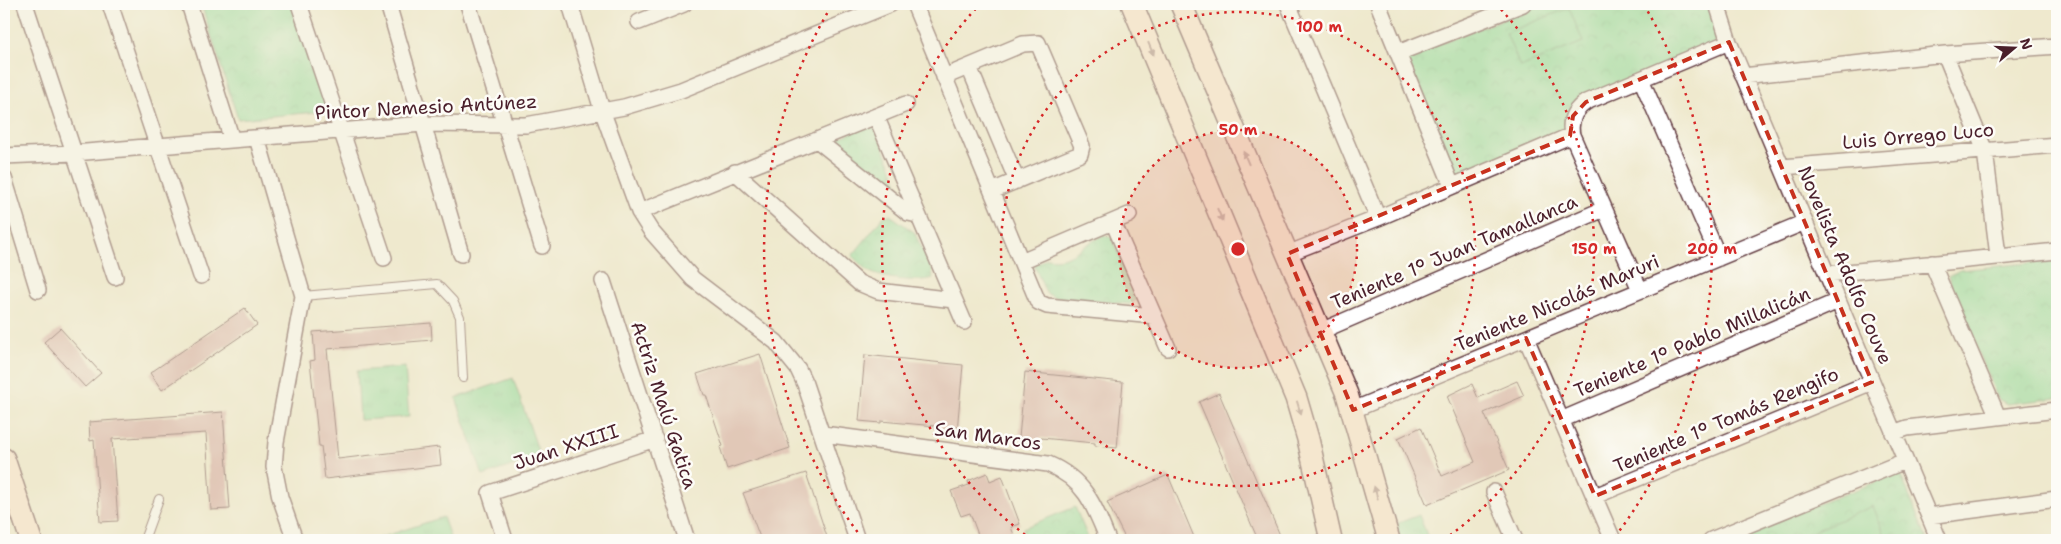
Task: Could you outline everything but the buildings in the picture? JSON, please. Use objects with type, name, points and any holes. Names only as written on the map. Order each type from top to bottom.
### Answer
[{"type":"street","points":[[25,4],[115,277]]},
{"type":"street","points":[[110,4],[201,276]]},
{"type":"street","points":[[189,4],[232,140]]},
{"type":"street","points":[[299,4],[384,258]]},
{"type":"street","points":[[388,4],[462,254]]},
{"type":"street","points":[[468,4],[542,246]]},
{"type":"street","points":[[570,4],[602,110],[639,212],[651,231],[693,279],[776,342],[798,368],[857,540]]},
{"type":"street","name":"Pintor Nemesio Antúnez","points":[[4,156],[74,153],[423,124],[526,125],[646,102],[681,90],[891,4]]},
{"type":"street","points":[[914,4],[1038,302],[1047,306],[1154,316]]},
{"type":"street","points":[[1132,4],[1282,363],[1308,439],[1331,540]]},
{"type":"street","points":[[1181,4],[1353,410],[1389,540]]},
{"type":"street","points":[[1288,4],[1378,218]]},
{"type":"street","points":[[1378,4],[1452,186]]},
{"type":"street","points":[[1398,53],[1523,4]]},
{"type":"street","name":"Novelista Adolfo Couve","points":[[1717,4],[1729,42],[1939,540]]},
{"type":"street","points":[[639,22],[676,5]]},
{"type":"street","points":[[1640,290],[1572,135],[1571,122],[1580,105],[1729,42]]},
{"type":"street","points":[[944,78],[1023,44],[1038,44],[1082,146],[1080,154],[992,191]]},
{"type":"street","points":[[1744,76],[1945,54],[2057,46]]},
{"type":"street","points":[[1945,54],[1985,151],[1998,256]]},
{"type":"street","points":[[969,67],[1017,180]]},
{"type":"street","points":[[1641,79],[1719,258]]},
{"type":"street","points":[[639,212],[906,104]]},
{"type":"street","points":[[876,116],[964,322]]},
{"type":"street","points":[[1287,254],[1378,218],[1572,135]]},
{"type":"street","points":[[257,138],[303,296],[276,442],[274,467],[280,498],[295,540]]},
{"type":"street","points":[[817,140],[908,213],[918,214]]},
{"type":"street","name":"Luis Orrego Luco","points":[[1782,167],[2057,145]]},
{"type":"street","points":[[735,172],[859,283],[878,291],[954,300]]},
{"type":"street","points":[[4,178],[38,290]]},
{"type":"street","name":"Teniente 1º Juan Tamallanca","points":[[1321,331],[1604,209]]},
{"type":"street","points":[[1020,259],[1026,259],[1129,215]]},
{"type":"street","points":[[1113,222],[1168,348]]},
{"type":"street","name":"Teniente Nicolás Maruri","points":[[1353,410],[1805,222]]},
{"type":"street","points":[[1827,274],[2057,251]]},
{"type":"street","points":[[1932,263],[1998,417]]},
{"type":"street","name":"Actriz Malú Gatica","points":[[603,281],[687,540]]},
{"type":"street","name":"Teniente 1º Pablo Millalicán","points":[[1562,420],[1838,302]]},
{"type":"street","points":[[1526,338],[1613,540]]},
{"type":"street","name":"Teniente 1º Tomás Rengifo","points":[[1595,496],[1872,382]]},
{"type":"street","points":[[1893,433],[1908,428],[2057,410]]},
{"type":"street","name":"San Marcos","points":[[822,434],[1048,464],[1069,474],[1084,490],[1108,540]]},
{"type":"street","name":"Juan XXIII","points":[[505,540],[490,493],[654,439]]},
{"type":"street","points":[[4,459],[31,540]]},
{"type":"street","points":[[1711,540],[1905,461]]},
{"type":"street","points":[[1494,492],[1515,540]]},
{"type":"street","points":[[1929,516],[2057,500]]},
{"type":"lane","points":[[303,296],[437,284],[453,301],[460,317],[463,378]]},
{"type":"lane","points":[[144,540],[159,499]]},
{"type":"highlighted area","points":[[1729,42],[1872,382],[1595,496],[1526,338],[1353,410],[1287,254],[1570,136],[1573,116],[1586,102]]},
{"type":"green space","points":[[201,4],[292,4],[329,111],[238,119]]},
{"type":"green space","points":[[1544,4],[1713,4],[1726,41],[1584,99],[1568,128],[1453,183],[1404,56]]},
{"type":"green space","points":[[1569,8],[1583,42],[1520,67],[1506,33]]},
{"type":"green space","points":[[874,123],[904,199],[899,201],[834,146],[834,140]]},
{"type":"green space","points":[[890,215],[914,232],[932,269],[933,278],[910,280],[883,277],[868,271],[852,256],[884,216]]},
{"type":"green space","points":[[1103,236],[1111,237],[1138,299],[1130,304],[1054,297],[1046,293],[1034,265],[1047,258],[1063,258]]},
{"type":"green space","points":[[2057,260],[2057,398],[2007,404],[1998,399],[1948,276],[1960,270]]},
{"type":"green space","points":[[405,367],[409,417],[360,420],[357,371]]},
{"type":"green space","points":[[513,378],[540,456],[483,476],[456,398]]},
{"type":"green space","points":[[1900,473],[1927,540],[1723,540]]},
{"type":"green space","points":[[1873,506],[1886,538],[1881,540],[1810,540],[1807,534]]},
{"type":"green space","points":[[1075,507],[1089,540],[1026,540],[1023,528]]},
{"type":"green space","points":[[1419,515],[1429,540],[1400,540],[1396,524]]},
{"type":"green space","points":[[443,517],[451,540],[373,540]]}]
